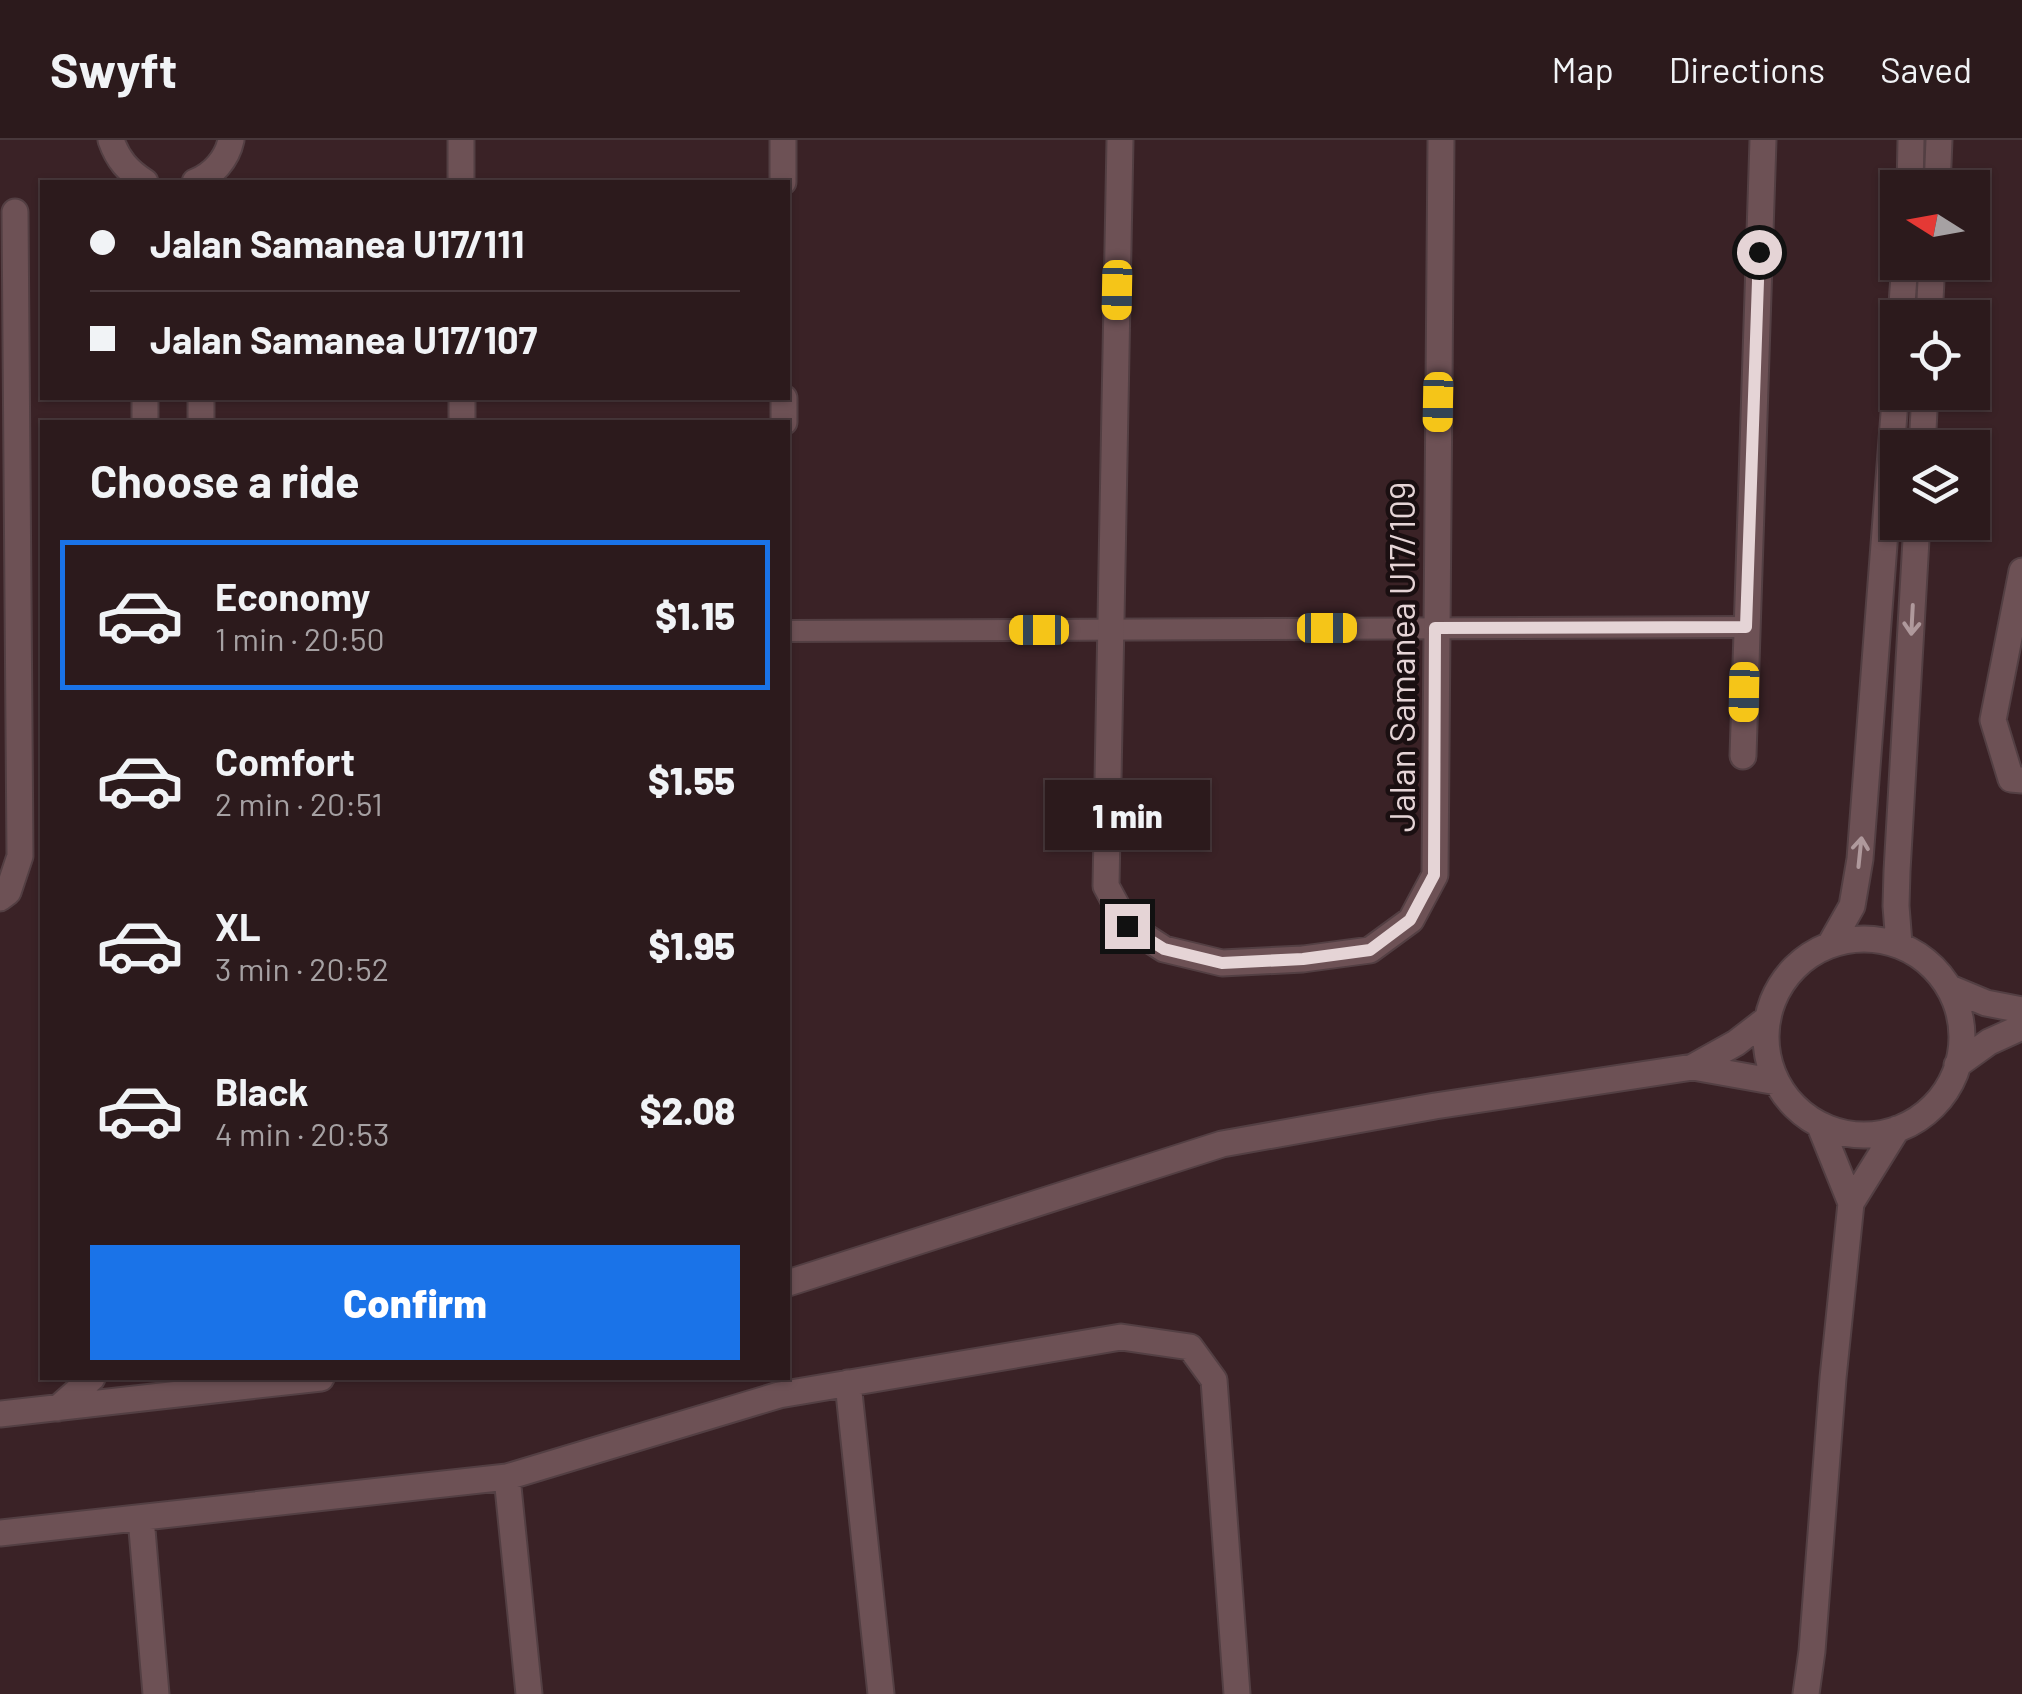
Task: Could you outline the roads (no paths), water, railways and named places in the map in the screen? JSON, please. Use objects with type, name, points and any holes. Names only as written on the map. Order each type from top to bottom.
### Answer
[{"type":"street","points":[[111,140],[128,171],[142,180]]},
{"type":"street","points":[[201,180],[219,166],[231,140]]},
{"type":"street","points":[[461,140],[461,180]]},
{"type":"street","points":[[783,140],[783,180]]},
{"type":"street","points":[[1111,630],[1120,140]]},
{"type":"street","name":"Jalan Samanea U17/109","points":[[1111,630],[1106,886],[1127,926],[1164,949],[1222,963],[1303,959],[1370,950],[1410,920],[1434,875],[1441,140]]},
{"type":"street","points":[[1743,756],[1762,140]]},
{"type":"street","points":[[1911,170],[1912,140]]},
{"type":"street","points":[[1937,170],[1939,140]]},
{"type":"street","points":[[0,898],[8,892],[20,856],[10,523],[15,212]]},
{"type":"street","points":[[1831,943],[1852,906],[1860,859],[1894,410]]},
{"type":"street","points":[[1899,944],[1896,906],[1916,540]]},
{"type":"street","points":[[2017,780],[1993,720],[2022,571]]},
{"type":"street","points":[[1865,938],[1899,944],[1928,962],[1950,988],[1961,1020],[1962,1051],[1952,1081],[1934,1106],[1910,1125],[1880,1134],[1849,1135],[1820,1126],[1794,1108],[1776,1082],[1767,1053],[1767,1019],[1779,986],[1801,960],[1831,943],[1865,938]]},
{"type":"street","points":[[1950,988],[1986,1003],[2022,1010]]},
{"type":"street","points":[[1693,1067],[1767,1019]]},
{"type":"street","points":[[1957,1065],[1989,1042],[2022,1027]]},
{"type":"street","points":[[790,1282],[1222,1144],[1693,1067],[1776,1082]]},
{"type":"street","points":[[1820,1126],[1851,1204]]},
{"type":"street","points":[[1806,1694],[1851,1204],[1897,1129]]},
{"type":"street","points":[[0,1533],[507,1477],[779,1395],[1122,1337],[1190,1347],[1214,1380],[1237,1694]]},
{"type":"street","points":[[58,1408],[90,1380]]},
{"type":"street","points":[[0,1414],[58,1408],[148,1388],[283,1380]]},
{"type":"street","points":[[848,1383],[880,1694]]},
{"type":"street","points":[[507,1477],[529,1694]]},
{"type":"street","points":[[141,1518],[156,1694]]},
{"type":"lane","points":[[790,631],[1746,627]]}]
